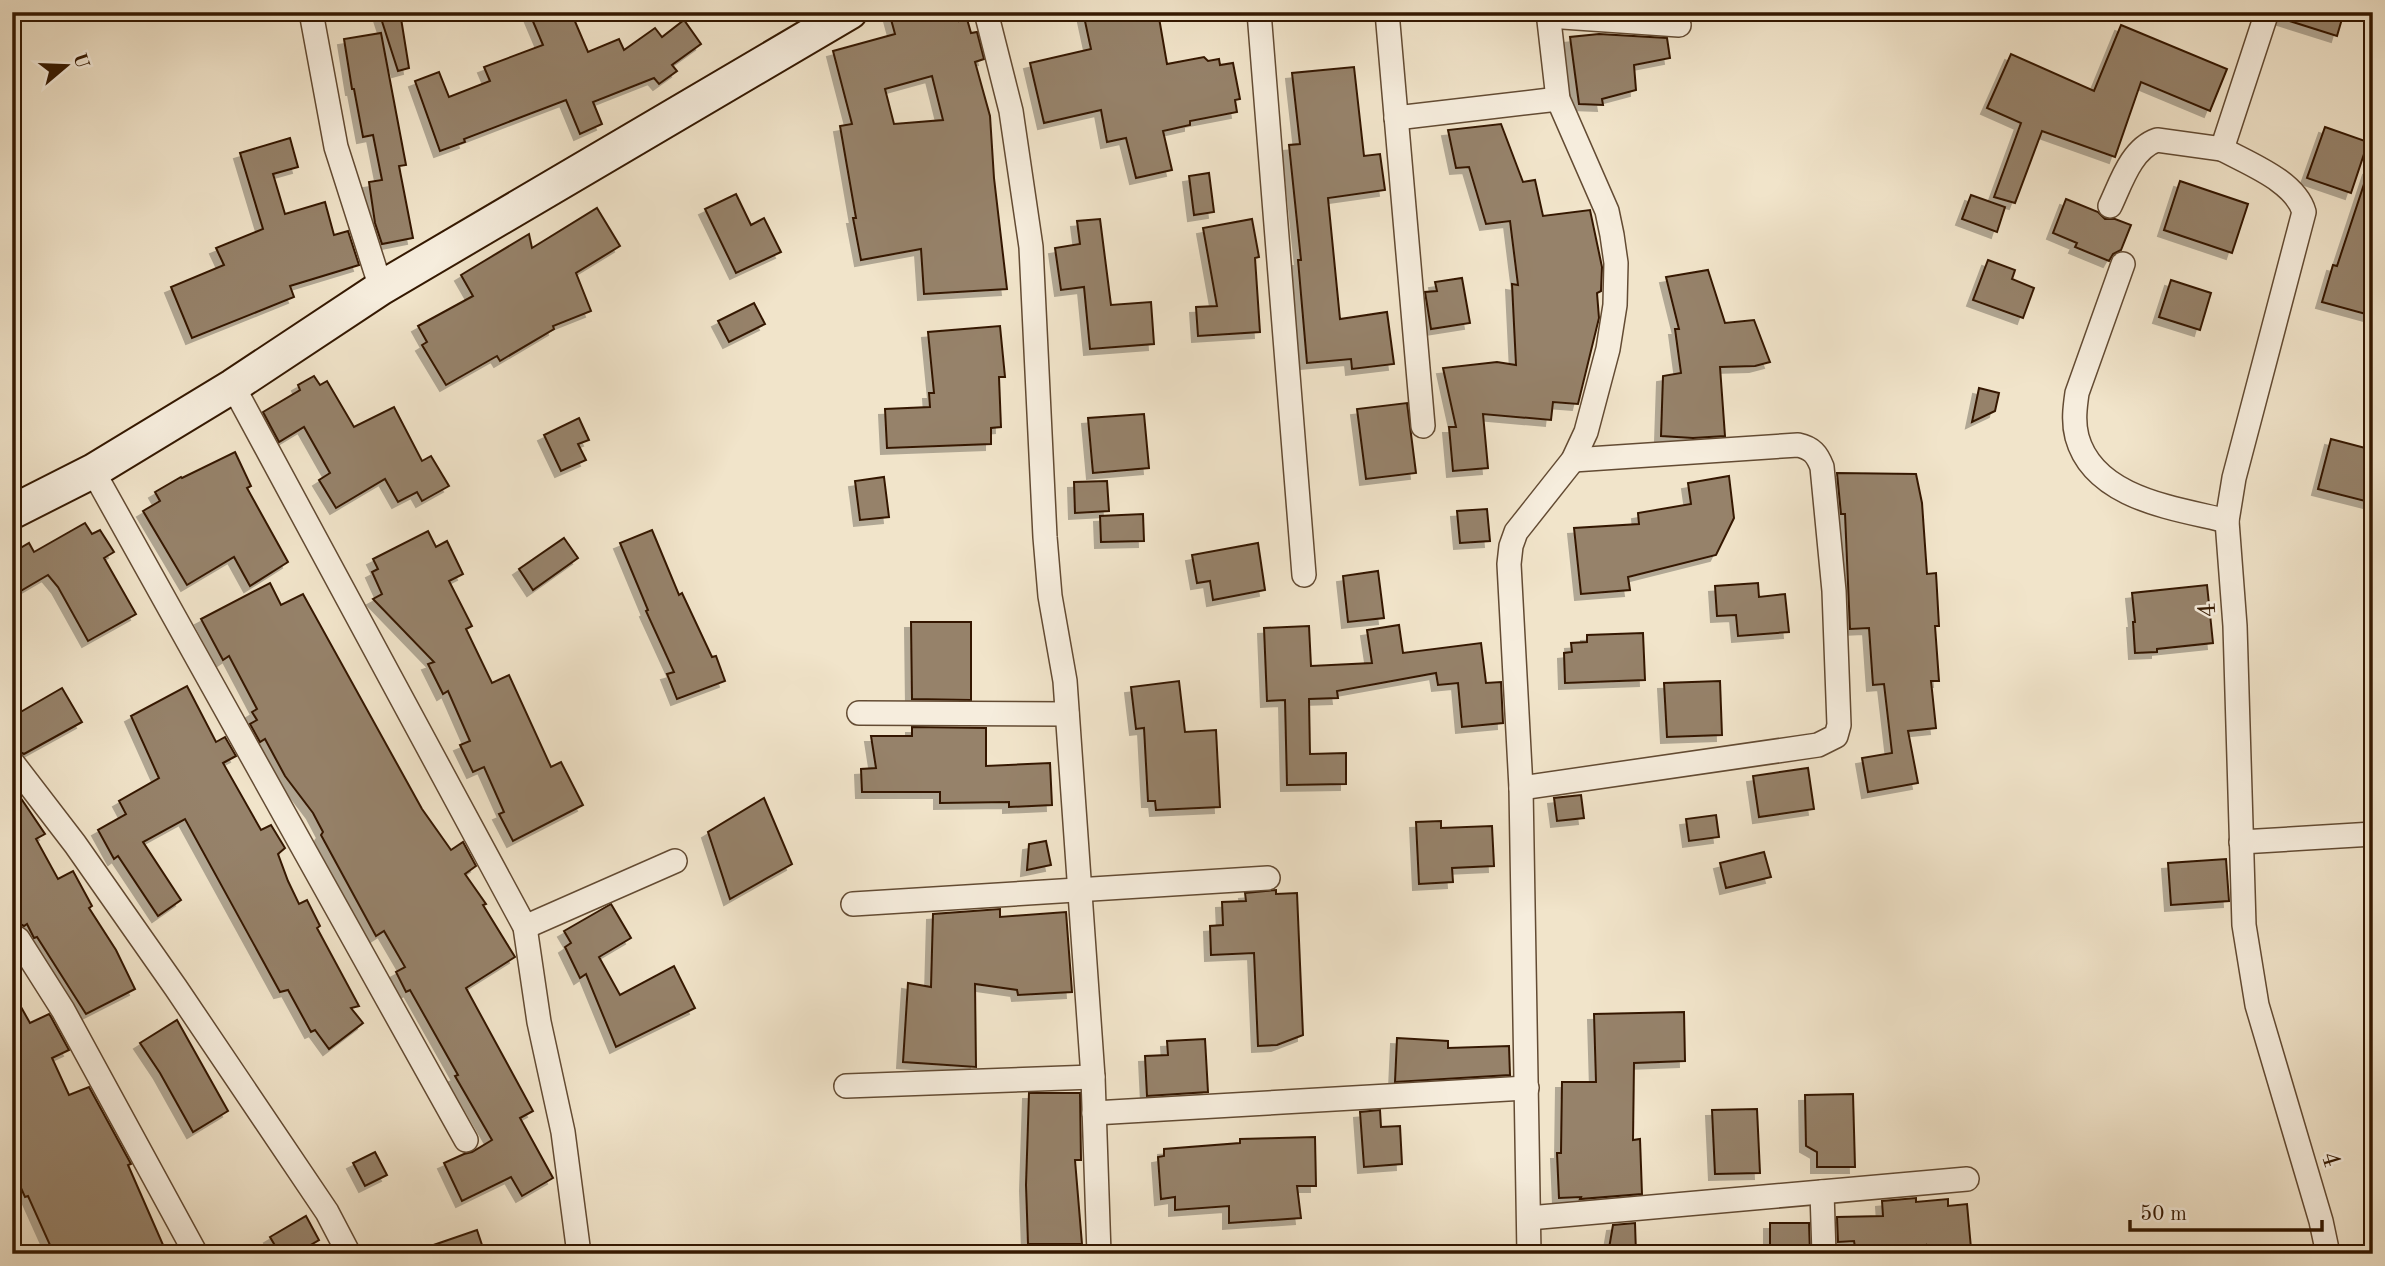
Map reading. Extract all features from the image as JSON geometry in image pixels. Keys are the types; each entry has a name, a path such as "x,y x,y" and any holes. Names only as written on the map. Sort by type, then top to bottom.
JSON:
{"main road":[{"path":"12,512 93,471 233,386 381,288 850,12"}],"street":[{"path":"311,12 336,147 381,288"},
{"path":"986,12 1011,111 1031,247 1045,537 1051,596 1065,681 1093,1077 1099,1254"},
{"path":"1259,12 1304,575"},
{"path":"1387,12 1423,426"},
{"path":"2110,206 2127,169 2149,143 2157,140 2222,149 2267,12"},
{"path":"1529,1254 1521,788 1509,564 1511,545 1516,532 1573,460 1586,432 1608,349 1615,305 1616,263 1606,211 1558,99 1548,14 1679,25"},
{"path":"1396,118 1558,99"},
{"name":"4","path":"2222,149 2289,187 2300,200 2304,212 2234,478 2227,521 2235,626 2244,925 2257,1005 2321,1221 2328,1254"},
{"path":"2123,264 2077,393 2077,435 2084,454 2101,474 2121,489 2144,500 2227,521"},
{"path":"233,386 525,927 539,1022 563,1132 579,1254"},
{"path":"1521,788 1818,745 1836,736 1839,725 1834,590 1822,467 1818,456 1810,448 1798,444 1573,460"},
{"path":"93,471 466,1140"},
{"path":"859,713 1067,714"},
{"path":"12,762 75,844 176,988 327,1213 349,1254"},
{"path":"2241,842 2373,834"},
{"path":"525,927 675,860"},
{"path":"853,904 1268,878"},
{"path":"12,935 18,939 63,1010 196,1254"},
{"path":"846,1086 1093,1077"},
{"path":"1094,1113 1527,1088"},
{"path":"1529,1218 1967,1179"},
{"path":"1822,1192 1824,1254"}],"building":[{"path":"379,12 400,12 409,68 398,71"},
{"path":"529,12 571,12 588,52 619,39 624,50 655,28 662,37 684,20 701,44 672,65 677,71 659,84 654,78 593,102 602,124 580,134 566,100 464,139 465,142 440,151 415,81 439,72 449,97 490,81 484,67 543,45"},
{"path":"889,12 957,12 959,21 967,19 971,33 977,32 984,59 975,62 990,116 1007,289 924,294 921,249 861,260 840,126 852,124 833,51 895,34","holes":["932,76 943,120 894,124 885,89"]},
{"path":"1083,12 1158,12 1167,64 1204,57 1208,61 1219,59 1220,65 1233,63 1240,99 1235,100 1237,112 1190,121 1190,125 1163,131 1172,170 1136,178 1126,138 1107,142 1101,110 1044,123 1030,63 1091,49"},
{"path":"2281,12 2344,12 2337,36 2280,18"},
{"path":"2121,25 2227,69 2210,111 2141,82 2115,157 2042,131 2015,203 1994,197 2021,123 1987,108 2011,54 2094,91"},
{"path":"381,33 406,165 399,166 413,238 382,244 375,223 369,182 382,180 373,135 363,137 344,39"},
{"path":"1599,34 1667,38 1670,58 1634,65 1636,90 1602,99 1603,105 1579,104 1570,37"},
{"path":"1354,67 1364,156 1380,154 1385,190 1328,198 1340,319 1387,312 1394,364 1352,369 1351,359 1307,363 1298,260 1301,260 1289,145 1300,144 1292,73"},
{"path":"1501,124 1523,182 1535,180 1543,216 1590,210 1602,267 1601,291 1597,293 1599,318 1578,404 1553,402 1551,420 1483,414 1488,468 1453,471 1449,427 1456,427 1443,368 1497,362 1516,365 1512,284 1518,285 1510,221 1486,224 1469,167 1456,168 1448,130"},
{"path":"2325,127 2368,142 2351,193 2307,178"},
{"path":"290,138 298,167 273,174 285,214 325,202 334,235 348,231 359,265 290,286 294,297 192,338 171,287 224,265 216,248 263,229 240,153"},
{"path":"2369,169 2373,170 2373,316 2322,302 2333,265 2337,266"},
{"path":"1209,173 1214,212 1194,215 1189,176"},
{"path":"2180,181 2248,204 2232,253 2164,230"},
{"path":"736,194 751,225 764,218 781,252 736,273 705,209"},
{"path":"1971,195 2005,207 1997,232 1962,219"},
{"path":"2066,199 2098,212 2105,219 2115,219 2131,225 2121,250 2113,254 2109,261 2075,247 2077,243 2053,233"},
{"path":"597,208 620,246 576,273 591,311 553,326 554,329 500,361 497,356 446,385 422,345 427,342 418,326 473,296 461,275 529,234 532,248"},
{"path":"1100,219 1111,305 1151,302 1154,344 1090,349 1084,287 1061,290 1055,248 1080,244 1077,221"},
{"path":"1252,219 1259,257 1255,258 1260,332 1198,336 1196,307 1217,306 1203,228"},
{"path":"1988,260 2015,270 2012,279 2034,288 2023,318 1973,300"},
{"path":"1708,270 1725,323 1754,320 1770,362 1755,366 1720,367 1725,436 1661,436 1663,376 1681,373 1675,329 1679,329 1666,277"},
{"path":"1462,278 1470,323 1431,329 1425,292 1437,291 1435,282"},
{"path":"2171,280 2211,293 2200,330 2159,317"},
{"path":"754,303 765,324 729,342 718,321"},
{"path":"1000,326 1005,377 999,377 1001,427 991,428 991,444 887,448 885,409 930,407 929,393 934,393 928,332"},
{"path":"314,376 320,385 327,381 354,427 394,407 422,461 431,456 449,486 422,501 417,492 398,502 385,479 336,508 319,480 330,473 304,427 279,442 263,412 300,390 298,385"},
{"path":"1979,388 1999,393 1995,411 1972,422"},
{"path":"1407,403 1416,473 1366,479 1357,409"},
{"path":"1144,414 1149,468 1093,473 1088,418"},
{"path":"579,418 589,440 578,444 586,460 561,471 544,435"},
{"path":"2331,439 2373,450 2373,503 2318,489"},
{"path":"235,452 251,486 247,488 288,562 250,586 234,557 187,585 143,511 160,501 155,492"},
{"path":"1837,473 1916,474 1922,503 1927,574 1936,573 1939,626 1935,626 1939,681 1931,681 1936,728 1908,731 1918,783 1868,792 1862,758 1892,753 1884,684 1873,685 1869,628 1850,629 1845,514 1841,514"},
{"path":"1729,476 1734,518 1716,555 1628,577 1630,590 1581,594 1574,528 1639,524 1638,513 1691,504 1688,483"},
{"path":"884,477 889,517 860,520 855,481"},
{"path":"1107,481 1109,511 1075,513 1074,482"},
{"path":"1487,509 1490,541 1460,543 1457,511"},
{"path":"1143,514 1144,541 1101,542 1100,516"},
{"path":"85,523 92,534 100,530 114,552 104,558 136,614 88,641 58,587 48,575 12,596 12,553 29,543 34,552"},
{"path":"652,530 679,595 682,593 712,657 716,656 725,681 677,699 667,674 674,672 646,611 648,610 620,543"},
{"path":"428,531 436,547 447,541 463,574 449,581 472,626 466,629 492,683 509,675 551,767 561,762 583,805 513,841 499,814 504,812 484,767 473,772 460,745 470,741 448,691 443,694 428,664 434,662 373,599 382,594 372,572 378,569 373,559"},
{"path":"564,538 578,558 533,590 519,569"},
{"path":"1258,543 1265,590 1213,600 1210,581 1197,583 1192,555"},
{"path":"1378,571 1384,618 1348,622 1343,576"},
{"path":"270,583 281,605 303,594 422,809 451,850 463,842 476,866 465,874 486,904 483,905 515,957 466,988 533,1111 520,1118 553,1178 522,1196 511,1177 462,1201 444,1163 472,1152 492,1140 410,990 406,992 396,972 405,967 384,931 376,936 321,835 323,832 313,813 285,776 265,739 260,742 250,724 257,720 252,712 257,709 229,656 223,660 201,619"},
{"path":"1758,583 1759,597 1785,594 1789,632 1738,636 1736,615 1717,616 1715,586"},
{"path":"2207,585 2213,643 2135,653 2132,593"},
{"path":"911,622 971,622 971,700 912,699"},
{"path":"1399,625 1403,653 1481,643 1486,683 1501,682 1503,723 1462,727 1458,683 1438,685 1436,673 1337,691 1338,698 1309,699 1310,754 1346,753 1346,784 1287,785 1285,700 1267,701 1264,628 1309,626 1311,666 1372,663 1367,630"},
{"path":"1643,633 1645,680 1565,683 1564,653 1572,652 1571,643 1587,642 1587,635"},
{"path":"1179,681 1185,732 1216,730 1220,807 1156,810 1155,801 1148,801 1144,728 1136,729 1131,687"},
{"path":"1720,681 1722,735 1667,737 1664,683"},
{"path":"187,686 216,742 225,737 236,756 223,763 261,830 271,825 285,848 278,854 288,881 299,904 307,900 320,926 317,928 359,1006 351,1008 363,1023 329,1049 315,1030 311,1032 288,990 280,992 185,819 143,842 181,900 158,916 118,856 114,859 98,830 126,814 119,801 159,778 131,716"},
{"path":"62,688 82,722 24,754 12,748 12,717"},
{"path":"912,727 986,728 986,766 1050,763 1052,805 1009,807 1009,802 940,803 940,792 862,792 861,769 876,768 871,736 912,736"},
{"path":"1808,768 1814,809 1759,817 1753,776"},
{"path":"12,785 45,834 36,839 58,879 73,871 92,906 89,908 116,950 135,989 86,1014 37,937 34,938 27,924 24,926 16,922 12,915"},
{"path":"1581,795 1584,818 1557,821 1554,798"},
{"path":"764,798 792,864 730,899 708,832"},
{"path":"1716,815 1719,837 1689,841 1686,819"},
{"path":"1441,821 1441,828 1492,826 1494,866 1452,868 1453,882 1419,884 1416,822"},
{"path":"1046,841 1051,865 1027,870 1029,844"},
{"path":"1764,852 1771,877 1726,888 1720,863"},
{"path":"2226,859 2229,901 2171,905 2168,863"},
{"path":"1276,890 1276,894 1297,893 1303,1035 1277,1045 1258,1046 1254,953 1211,955 1210,926 1223,925 1222,902 1246,901 1245,893"},
{"path":"611,904 631,938 599,957 620,995 674,966 695,1008 616,1047 586,974 580,978 565,947 571,943 564,931"},
{"path":"1000,909 1000,917 1066,912 1072,992 1018,995 1017,990 975,984 976,1067 903,1062 908,983 931,987 933,914"},
{"path":"12,991 30,1023 49,1014 51,1017 69,1050 52,1058 69,1095 89,1087 131,1164 128,1165 167,1254 54,1254 12,1168"},
{"path":"1684,1012 1685,1061 1634,1063 1633,1140 1640,1139 1642,1194 1559,1198 1557,1153 1561,1153 1562,1082 1596,1082 1594,1014"},
{"path":"177,1020 228,1111 193,1132 140,1043"},
{"path":"1397,1038 1448,1041 1448,1048 1509,1046 1510,1075 1395,1082"},
{"path":"1205,1039 1208,1092 1147,1096 1145,1056 1168,1055 1167,1041"},
{"path":"1029,1093 1080,1093 1081,1160 1075,1160 1082,1244 1028,1244 1026,1185"},
{"path":"1853,1094 1855,1167 1817,1167 1817,1152 1806,1146 1805,1095"},
{"path":"1757,1109 1760,1173 1715,1174 1712,1110"},
{"path":"1380,1110 1381,1127 1400,1126 1402,1164 1364,1167 1360,1112"},
{"path":"1315,1137 1316,1186 1297,1186 1301,1218 1229,1223 1229,1206 1175,1210 1175,1197 1161,1199 1158,1157 1164,1156 1164,1149 1240,1143 1240,1139"},
{"path":"375,1152 387,1175 365,1186 353,1163"},
{"path":"1916,1198 1916,1202 1948,1199 1948,1206 1967,1204 1971,1248 1927,1252 1926,1245 1905,1254 1880,1254 1880,1246 1855,1247 1854,1241 1838,1242 1837,1217 1883,1216 1882,1201"},
{"path":"306,1216 319,1240 295,1254 280,1254 270,1237"},
{"path":"1635,1223 1636,1254 1608,1254 1613,1225"},
{"path":"1770,1223 1809,1223 1810,1254 1770,1254"},
{"path":"477,1230 485,1254 420,1254 419,1250"}]}
